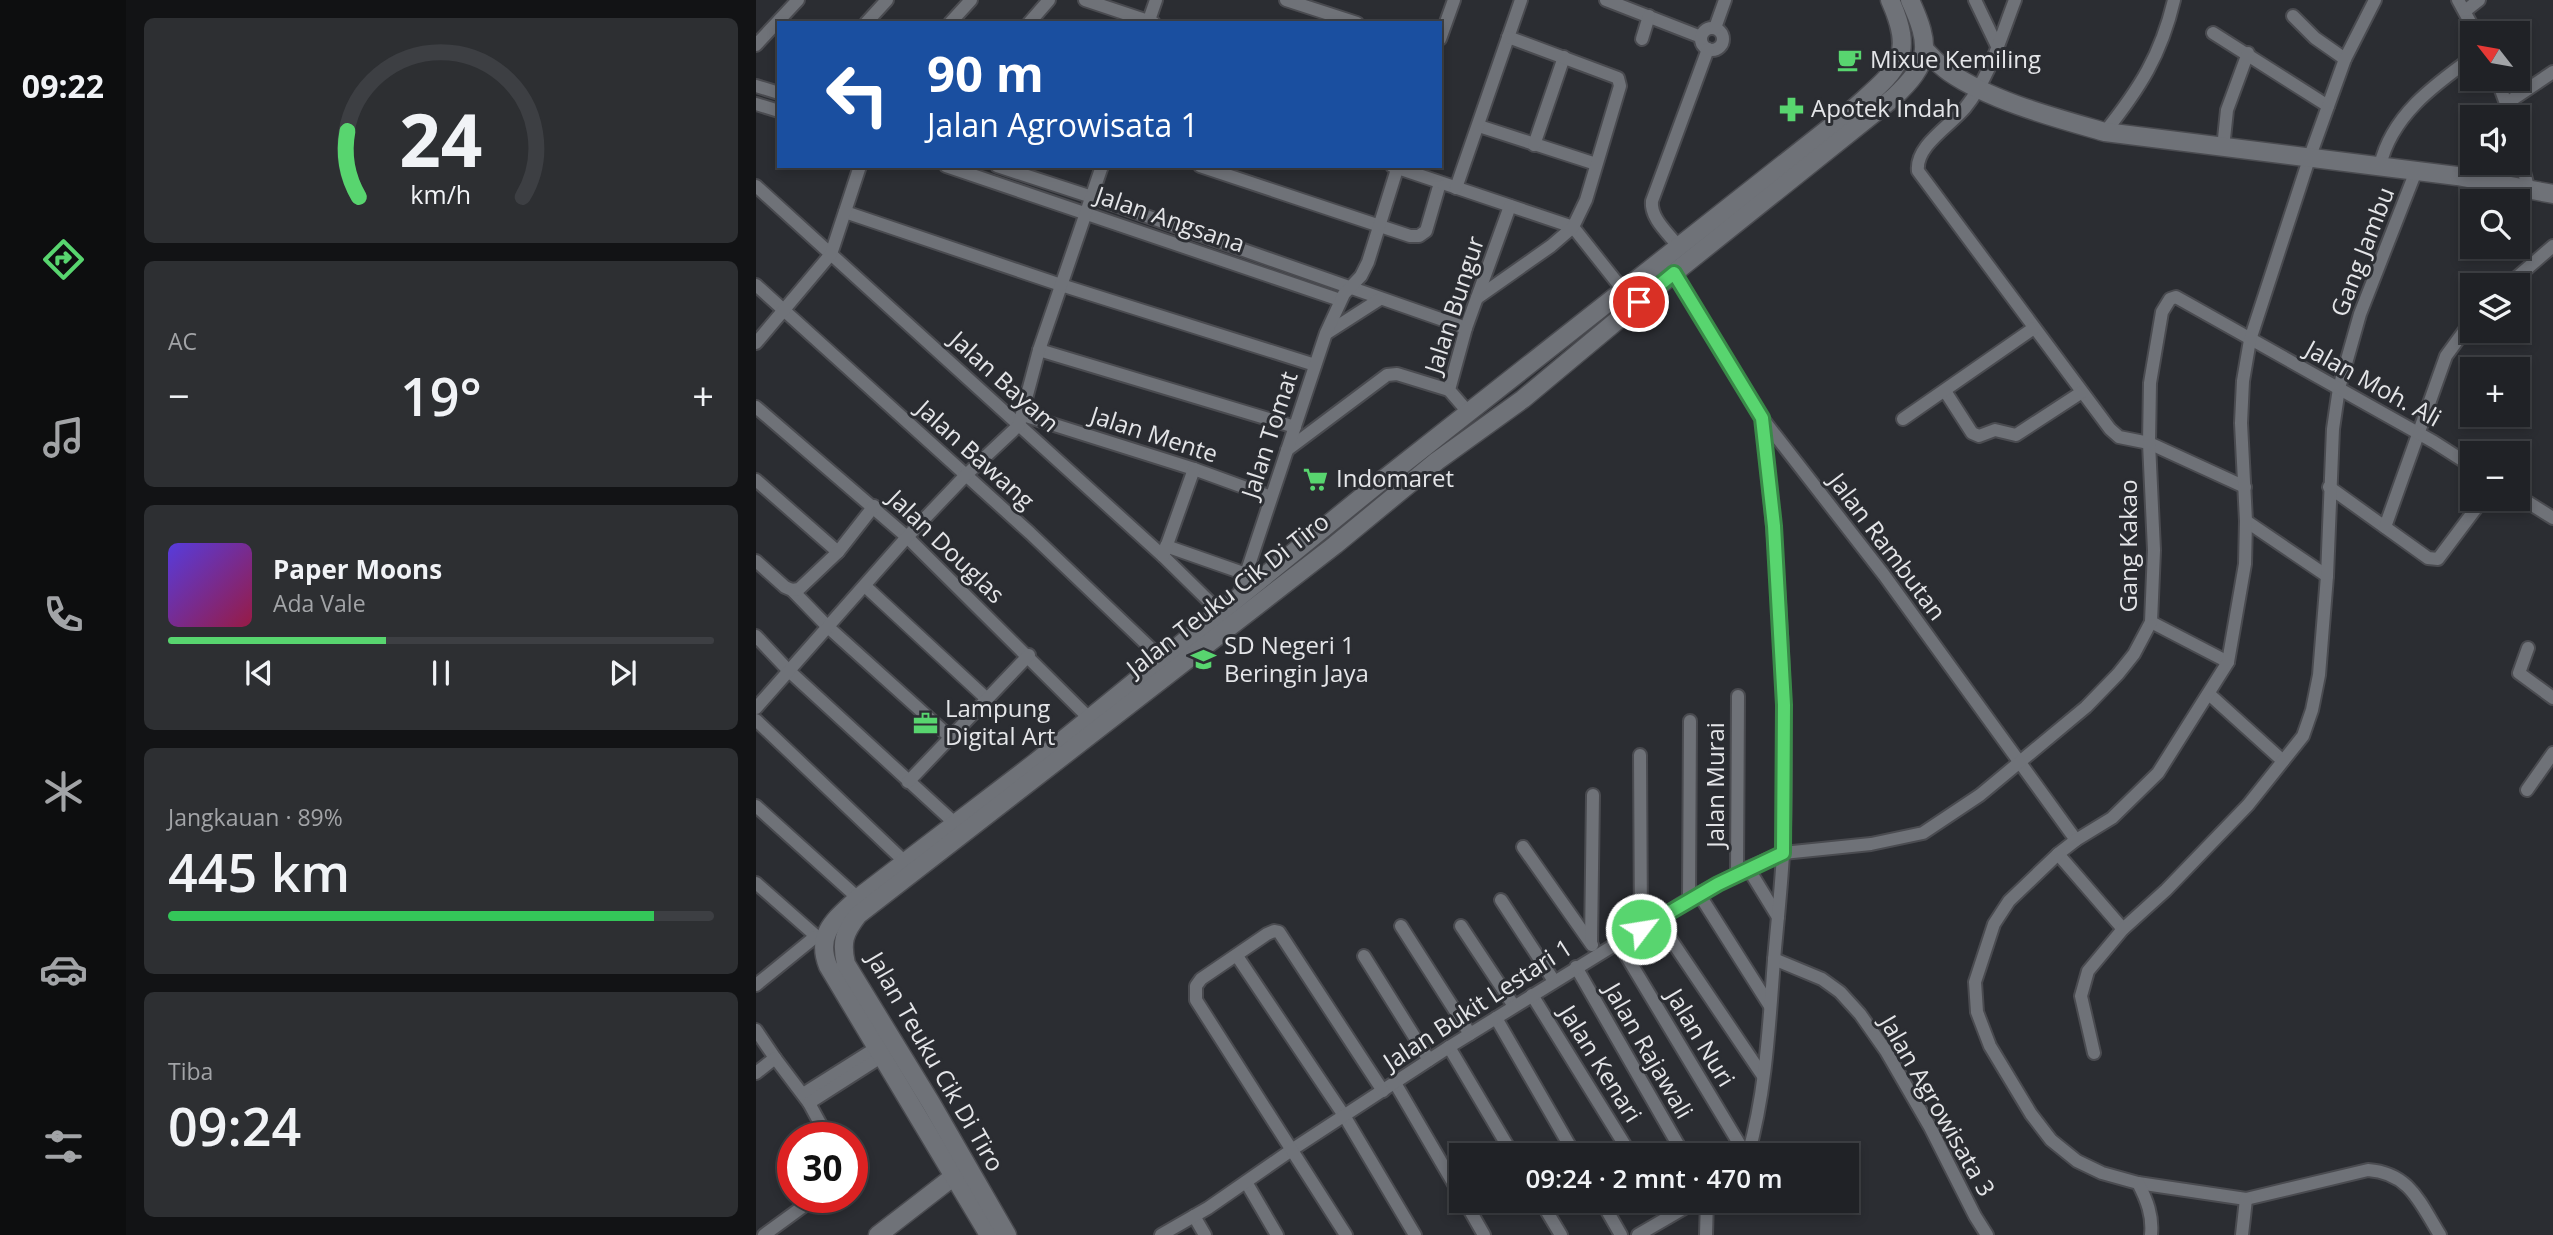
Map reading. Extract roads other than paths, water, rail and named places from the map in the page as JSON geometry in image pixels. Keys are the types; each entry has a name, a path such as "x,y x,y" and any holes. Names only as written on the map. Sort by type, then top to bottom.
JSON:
{"street":[{"path":"779,21 798,0"},
{"path":"868,21 887,0"},
{"path":"952,21 971,0"},
{"path":"1031,21 1049,0"},
{"path":"1086,0 1147,21"},
{"path":"1150,21 1156,0"},
{"path":"1286,0 1351,21"},
{"path":"1442,33 1454,0"},
{"path":"1456,188 1521,0"},
{"path":"1606,0 1700,37 1704,47 1708,49 1718,48 1723,39 1715,28 1706,29 1700,37"},
{"path":"1715,28 1725,0"},
{"name":"Jalan Teuku Cik Di Tiro","path":"1094,723 1162,659 1238,598 1437,461 1569,362 1674,273 1734,214 1764,178 1852,110 1887,78 1900,58 1904,38 1890,0"},
{"path":"1910,0 1920,23 1925,50 1948,71 1979,88 2049,116 2105,132 2457,176 2519,189"},
{"path":"1975,0 1997,46"},
{"path":"2015,0 1979,88 1963,110 1925,148 1917,164 1917,171 2110,429 2119,437 2149,443 2245,487"},
{"path":"2105,132 2143,81 2156,57 2174,0"},
{"path":"2375,0 2345,60 2328,106 2250,340 2243,381 2241,423 2246,521 2245,564 2228,662 2158,773 2112,818 2058,853 2009,901 1994,924 1975,982 1977,1012 1996,1056 2031,1114 2051,1140 2077,1161 2102,1173 2138,1183 2246,1199 2368,1170 2380,1171 2398,1176 2410,1188 2440,1235"},
{"path":"2462,6 2479,0"},
{"path":"1642,39 1649,16"},
{"path":"2293,16 2315,38 2345,60"},
{"path":"756,46 777,23"},
{"path":"2213,33 2328,106"},
{"path":"1476,298 1551,246 1573,227 1586,200 1620,82 1619,78 1508,37"},
{"path":"1678,246 1654,216 1651,201 1708,49"},
{"name":"Jalan Teuku Cik Di Tiro","path":"989,1235 961,1171 846,964 842,948 847,929 858,915 960,828 1094,723 1467,410 1678,246 1776,192 1893,98 1912,80 1925,50"},
{"path":"2223,148 2227,110 2248,54"},
{"path":"1534,145 1563,57"},
{"path":"2380,166 2384,148 2411,108 2423,94 2460,67"},
{"path":"1917,72 1948,71"},
{"path":"2502,91 2507,103 2553,72"},
{"path":"756,86 777,92"},
{"path":"756,104 777,110"},
{"path":"1479,127 1596,164"},
{"path":"756,343 831,254 859,168"},
{"name":"Jalan Angsana","path":"952,168 1340,300"},
{"path":"1003,168 1466,328"},
{"name":"Jalan Angsana","path":"1021,420 1040,350 1101,168"},
{"path":"1206,168 1410,236 1419,236 1426,231 1440,183"},
{"name":"Jalan Tomat","path":"1261,581 1271,497 1326,333 1340,300 1365,269 1396,168"},
{"path":"1399,168 1573,227 1622,288"},
{"name":"Gang Jambu","path":"2094,1053 2081,996 2088,971 2123,929 2166,890 2248,805 2303,736 2312,710 2319,675 2327,576 2329,487 2339,388 2360,314 2416,171"},
{"path":"1764,178 1761,183 1763,192 1771,195 1776,192"},
{"name":"Jalan Bayam","path":"756,186 1165,551 1220,612"},
{"path":"2530,191 2553,194"},
{"name":"Jalan Bungur","path":"1467,410 1449,390 1466,328 1510,206"},
{"path":"845,212 1061,285 1315,365"},
{"path":"2522,273 2553,246"},
{"name":"Jalan Rambutan","path":"1674,273 1762,418 1884,575 2076,840"},
{"name":"Jalan Bawang","path":"756,285 966,475 1162,659"},
{"name":"Jalan Moh. Ali","path":"2149,443 2150,383 2162,312 2170,299 2176,298 2460,459"},
{"path":"1326,333 1380,299"},
{"path":"1903,419 2034,328"},
{"path":"2385,527 2446,356 2460,337"},
{"path":"1040,350 1295,427"},
{"path":"1287,451 1387,375 1397,374 1449,390"},
{"path":"1945,391 1972,433 1979,436 1995,430 2016,435 2082,392"},
{"name":"Jalan Douglas","path":"756,407 874,506 1029,655 1094,723"},
{"path":"1751,1143 1756,1126 1763,1076 1783,853 1784,705 1774,526 1762,418"},
{"path":"756,708 907,537 1021,420"},
{"name":"Jalan Mente","path":"1021,420 1194,469 1271,497"},
{"name":"Gang Kakao","path":"2020,763 2086,707 2118,674 2134,654 2151,622 2154,550 2149,443"},
{"path":"1421,450 1437,461"},
{"path":"1194,469 1165,551 1261,581"},
{"path":"756,480 838,552"},
{"path":"2329,487 2428,558 2438,559 2474,511"},
{"path":"2530,504 2553,518"},
{"path":"792,590 800,590 838,552 874,506"},
{"path":"2246,521 2327,576"},
{"path":"756,561 792,590 828,627 950,737"},
{"path":"865,586 987,699"},
{"path":"2151,622 2228,662"},
{"path":"756,637 788,670 960,828"},
{"path":"2528,648 2519,673 2553,698"},
{"path":"908,782 1029,655"},
{"path":"2209,694 2283,761"},
{"name":"Jalan Murai","path":"1738,696 1742,871"},
{"path":"756,720 905,862"},
{"path":"1690,721 1694,897 1770,1007"},
{"path":"2527,790 2553,754"},
{"path":"1640,755 1641,929"},
{"name":"Jalan Bukit Lestari 1","path":"1161,1235 1576,967 1593,949 1618,942 1742,871 1783,853 1871,844 1923,833 1958,811 2020,763"},
{"path":"1593,795 1593,949"},
{"path":"756,806 858,898"},
{"name":"Jalan Teuku Cik Di Tiro","path":"960,828 905,862 858,898 833,922 820,940 828,966 878,1052 1007,1235"},
{"path":"1523,847 1593,949"},
{"path":"2058,853 2123,929"},
{"path":"1742,871 1778,917"},
{"path":"756,883 820,940 759,977"},
{"path":"1501,900 1554,981"},
{"path":"1657,919 1763,1076"},
{"path":"1401,926 1470,1034"},
{"path":"1461,926 1514,1006"},
{"path":"1346,1235 1196,1000 1196,986 1201,979 1274,931 1283,934 1383,1091"},
{"name":"Jalan Nuri","path":"1618,942 1740,1143"},
{"path":"1237,956 1345,1116 1415,1235"},
{"path":"1364,956 1429,1060"},
{"name":"Jalan Agrowisata 3","path":"1774,959 1822,979 1840,992 1860,1014 1930,1127 1987,1235"},
{"name":"Jalan Rajawali","path":"1576,967 1677,1143"},
{"name":"Jalan Kenari","path":"1532,995 1624,1143"},
{"path":"1496,1017 1568,1143"},
{"path":"756,1030 806,1098 819,1122"},
{"path":"1449,1047 1506,1143"},
{"path":"806,1098 878,1052"},
{"path":"756,1073 775,1058"},
{"path":"1395,1083 1449,1175"},
{"path":"878,1235 961,1171"},
{"path":"1246,1182 1277,1235"},
{"path":"2138,1183 2147,1201 2152,1223 2151,1235"},
{"path":"2242,1235 2246,1199"},
{"path":"764,1235 794,1213"},
{"path":"1471,1213 1484,1235"},
{"path":"1548,1213 1561,1235"},
{"path":"1608,1213 1621,1235"},
{"path":"1638,1235 1661,1225 1679,1213"},
{"path":"1706,1235 1707,1213"},
{"path":"1194,1216 1205,1235"}],"place":[{"name":"Mixue Kemiling","path":"1850,60"},
{"name":"Apotek Indah","path":"1791,109"},
{"name":"Indomaret","path":"1316,479"},
{"name":"SD Negeri 1 Beringin Jaya","path":"1204,660"},
{"name":"Lampung Digital Art","path":"925,723"}]}
